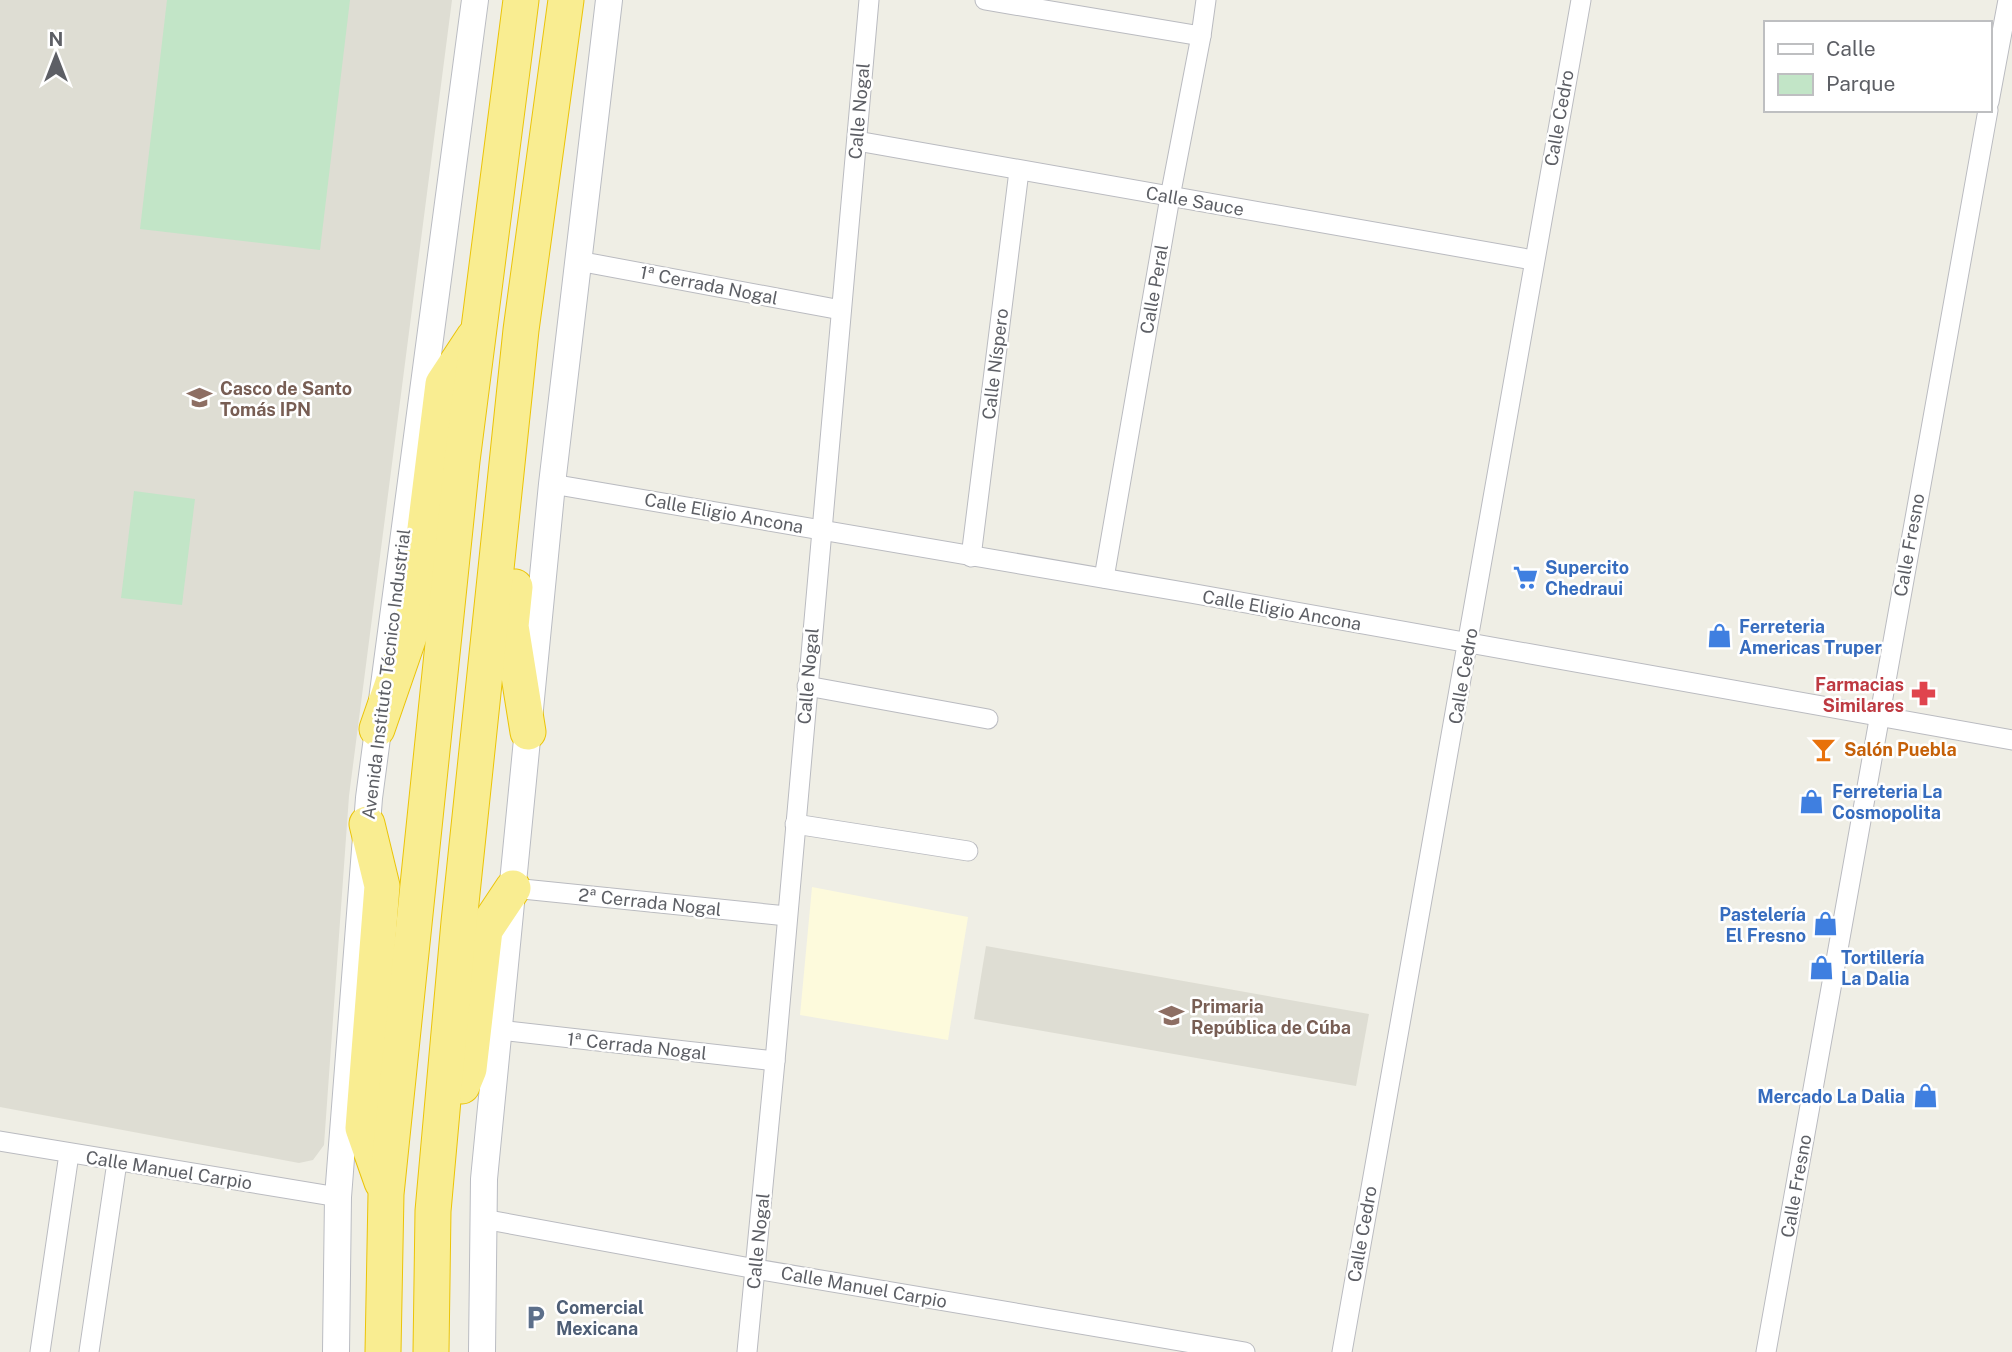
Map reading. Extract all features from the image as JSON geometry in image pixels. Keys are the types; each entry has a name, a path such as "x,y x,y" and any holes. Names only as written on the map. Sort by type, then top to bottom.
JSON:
{"highway":[{"path":"383,1352 386,1194 450,575 478,331 522,0"},
{"path":"431,1352 433,1211 438,1144 500,522 521,330 566,0"},
{"path":"521,330 535,393 511,626 528,732"},
{"path":"377,729 413,625 443,384 478,331"},
{"path":"367,824 382,886 363,1128 386,1194"},
{"path":"438,1144 469,1069 485,930 513,888"}],"main road":[{"name":"Avenida Instituto Técnico Industrial","path":"336,1352 338,1197 367,824 377,729 475,0"},
{"path":"482,1352 484,1179 552,484 609,0"}],"street":[{"name":"Calle Nogal","path":"747,1352 869,0"},
{"path":"985,0 1201,36"},
{"name":"Calle Peral","path":"1104,579 1206,0"},
{"name":"Calle Cedro","path":"1342,1352 1581,0"},
{"path":"1991,91 2008,0"},
{"name":"Calle Fresno","path":"1766,1352 1988,112"},
{"name":"Calle Sauce","path":"856,141 1533,260"},
{"name":"Calle Níspero","path":"971,557 1019,171"},
{"name":"1ª Cerrada Nogal","path":"578,261 841,310"},
{"name":"Calle Eligio Ancona","path":"552,484 2012,740"},
{"path":"807,687 988,719"},
{"path":"795,824 968,851"},
{"name":"2ª Cerrada Nogal","path":"513,888 787,916"},
{"name":"1ª Cerrada Nogal","path":"499,1030 775,1061"},
{"name":"Calle Manuel Carpio","path":"0,1141 338,1197"},
{"path":"40,1352 69,1154"},
{"path":"89,1352 117,1161"},
{"name":"Calle Manuel Carpio","path":"483,1219 756,1269 1245,1352"}],"shaded area":[{"name":"Casco de Santo Tomás IPN","path":"0,0 452,0 349,796 324,1145 313,1160 299,1163 0,1107"},
{"path":"812,887 968,917 948,1040 800,1015"},
{"name":"Primaria República de Cúba","path":"986,946 1369,1014 1356,1086 974,1019"}],"green space":[{"path":"167,0 350,0 320,250 140,229"},
{"path":"134,491 195,499 182,605 121,598"}],"place":[{"name":"Casco de Santo Tomás IPN","path":"200,398"},
{"name":"Supercito Chedraui","path":"1525,577"},
{"name":"Ferreteria Americas Truper","path":"1719,636"},
{"name":"Farmacias Similares","path":"1924,694"},
{"name":"Salón Puebla","path":"1824,749"},
{"name":"Ferreteria La Cosmopolita","path":"1812,801"},
{"name":"Pastelería El Fresno","path":"1826,924"},
{"name":"Tortillería La Dalia","path":"1821,967"},
{"name":"Primaria República de Cúba","path":"1171,1016"},
{"name":"Mercado La Dalia","path":"1925,1096"},
{"name":"Comercial Mexicana","path":"536,1317"}]}
